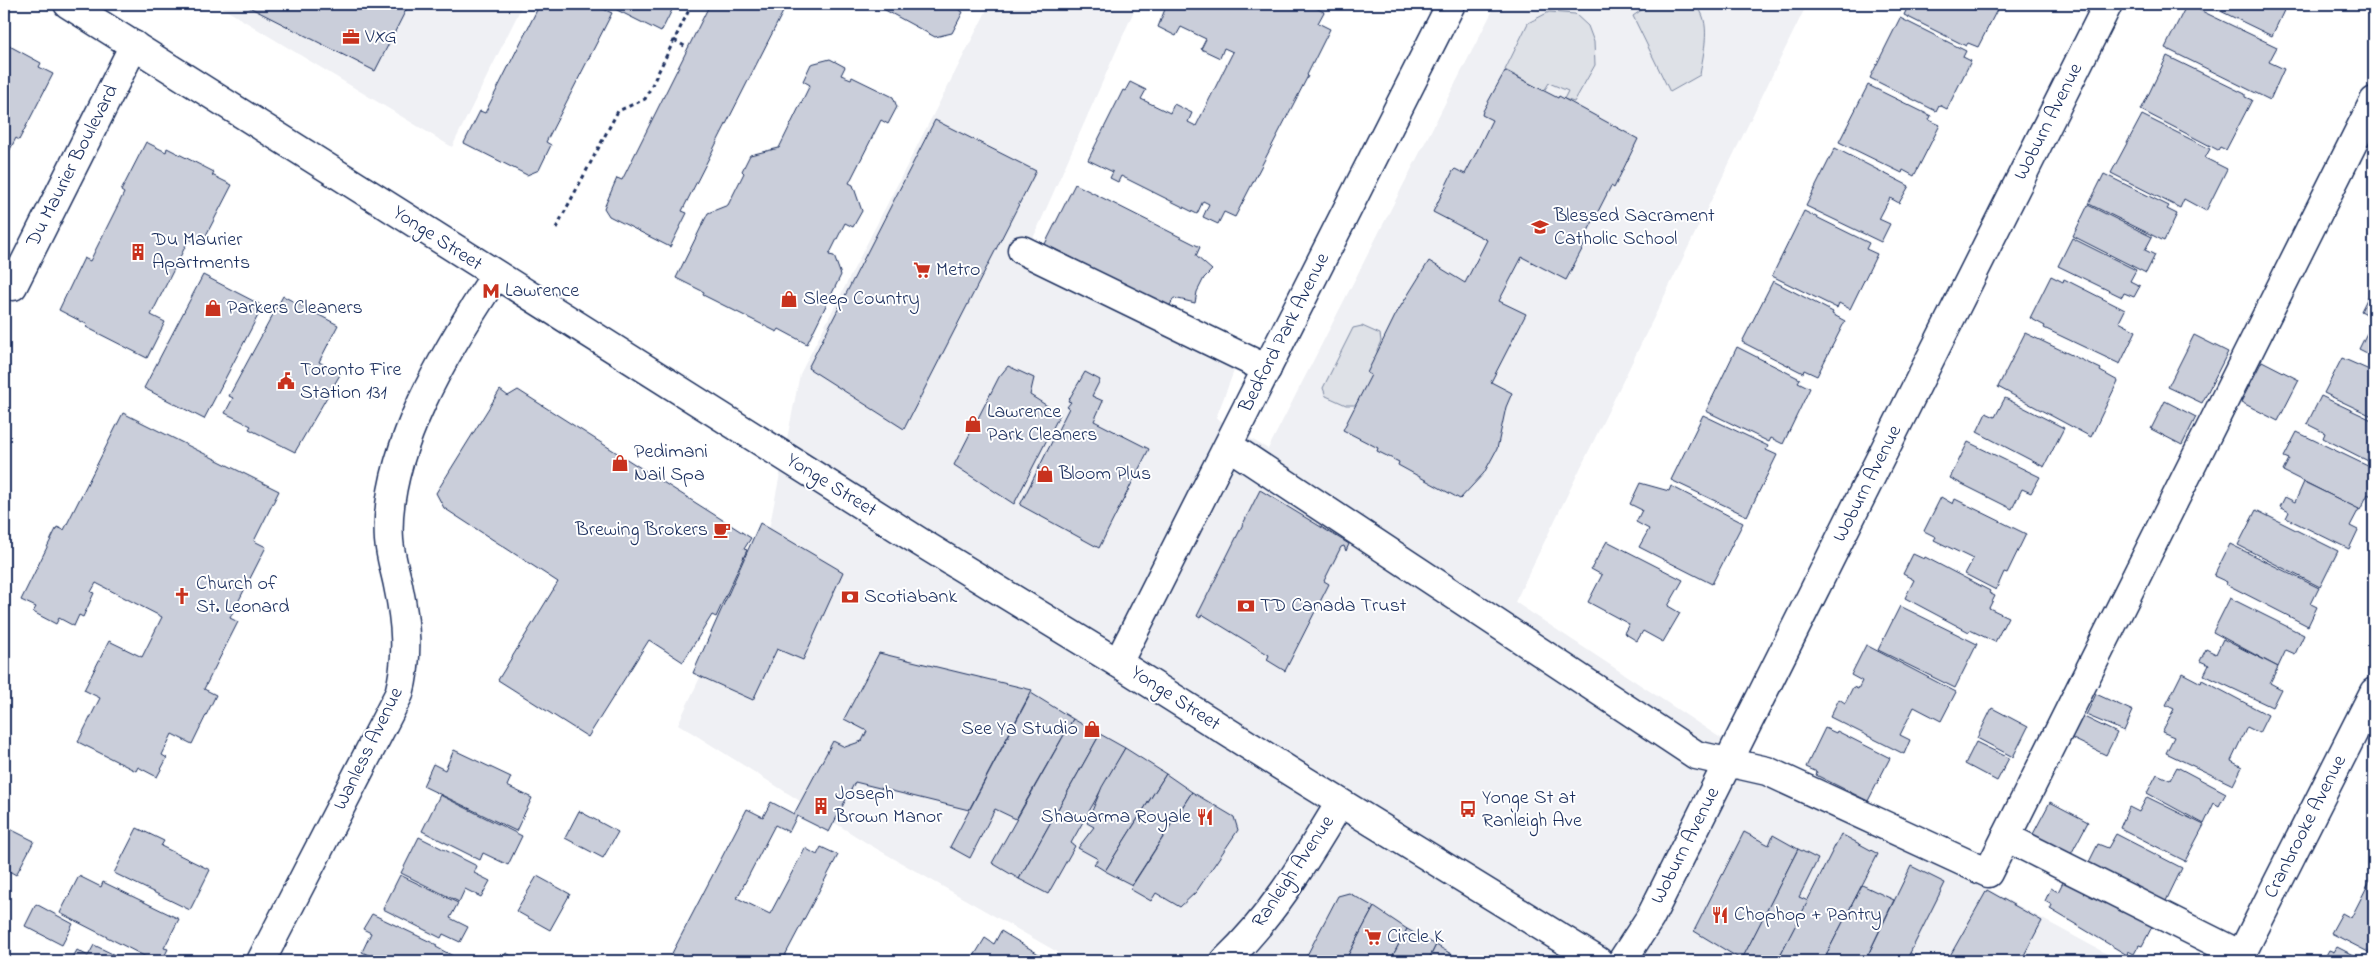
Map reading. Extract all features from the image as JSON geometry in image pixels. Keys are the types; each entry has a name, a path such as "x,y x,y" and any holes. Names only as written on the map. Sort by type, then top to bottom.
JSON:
{"street":[{"name":"Yonge Street","path":"68,4 495,276 920,542 1598,961"},
{"name":"Bedford Park Avenue","path":"1118,663 1451,4"},
{"name":"Woburn Avenue","path":"1622,961 1650,918 2108,4"},
{"name":"Du Maurier Boulevard","path":"13,286 134,45"},
{"path":"1229,446 1696,755 1767,771 1988,872 2374,101"},
{"path":"1022,250 1267,368"},
{"name":"Wanless Avenue","path":"262,961 399,694 406,670 407,642 388,521 394,479 408,436 435,376 465,321 495,276"},
{"name":"Cranbrooke Avenue","path":"2239,958 2374,692"},
{"name":"Ranleigh Avenue","path":"1225,961 1251,935 1285,892 1340,803"},
{"path":"2006,837 2239,958"}],"path":[{"path":"556,228 618,111 645,99 692,4"},
{"path":"674,40 688,48"}],"shaded area":[{"path":"216,4 523,4 452,147"},
{"path":"990,4 1137,4 1031,243 1245,342 1216,418 1268,449 1496,4 1807,4 1515,602 1772,772 2120,961 1073,961 870,845 678,724 768,534 800,374"},
{"path":"1650,4 1695,4 1701,11 1704,19 1705,38 1700,75 1670,92 1633,16"},
{"path":"1549,12 1575,14 1588,26 1594,42 1595,65 1574,102 1564,99 1568,91 1549,83 1544,91 1505,70 1528,23"},
{"path":"1362,326 1380,334 1381,341 1377,350 1379,362 1357,405 1346,405 1326,396 1323,388 1353,328"}],"building":[{"name":"VXG","path":"243,4 409,4 375,71"},
{"path":"540,4 601,4 599,7 612,13 546,142 551,145 539,170 527,175 464,143 480,111 485,113"},
{"path":"605,4 675,4 661,32"},
{"path":"710,4 787,4 682,211 687,213 670,247 609,216 604,208 617,178 622,180"},
{"path":"874,4 958,4 956,8 963,12 952,33 935,37"},
{"path":"1167,4 1308,4 1324,12 1318,23 1330,29 1308,76 1235,217 1224,212 1218,224 1203,217 1209,204 1203,201 1197,214 1121,176 1118,182 1110,178 1113,172 1088,160 1123,90 1125,91 1130,82 1146,90 1141,99 1170,113 1174,104 1192,113 1188,122 1196,126 1233,52 1224,48 1220,58 1201,49 1206,39 1181,27 1176,36 1158,27"},
{"path":"1909,4 2000,4 1978,47 1968,43 1966,46 1904,15"},
{"path":"2187,4 2277,47 2269,62 2284,69 2270,100 2165,48"},
{"path":"2206,4 2287,4 2272,36"},
{"path":"1900,18 1966,51 1963,57 1971,61 1947,109 1939,105 1936,111 1870,78"},
{"path":"4,43 41,63 39,67 53,74 19,140 16,138 4,161"},
{"path":"2167,56 2245,94 2245,97 2252,100 2226,150 2220,147 2218,150 2141,110"},
{"path":"830,59 845,67 841,75 851,79 852,77 893,97 897,107 888,124 881,120 849,183 853,185 862,211 853,227 845,223 829,255 834,256 841,275 807,344 779,329 777,332 703,295 704,292 676,278 708,213 728,205 744,173 742,171 750,155 779,148 810,85 803,81 811,64"},
{"path":"1505,71 1558,98 1559,96 1638,139 1614,188 1611,186 1586,235 1589,236 1566,280 1522,257 1499,301 1526,314 1491,382 1512,393 1506,407 1497,449 1484,473 1460,499 1398,465 1399,462 1377,451 1378,448 1343,430 1371,375 1367,373 1396,314 1429,261 1465,283 1487,240 1433,212 1453,171 1455,169 1465,174 1474,157 1492,120 1482,115 1483,111"},
{"path":"1868,85 1931,116 1929,120 1940,125 1914,176 1903,170 1902,173 1839,142"},
{"path":"2142,115 2210,149 2205,158 2227,169 2206,211 2184,199 2180,208 2111,173"},
{"name":"Metro","path":"935,120 1036,171 904,429 808,368"},
{"name":"Du Maurier Apartments","path":"146,142 166,152 167,148 214,172 212,175 232,185 201,245 189,239 151,315 165,322 147,358 86,327 88,325 59,310 84,258 90,261 124,193 121,191"},
{"path":"1835,148 1909,186 1899,203 1890,198 1879,219 1890,224 1881,242 1806,206"},
{"path":"2104,174 2169,206 2167,209 2177,214 2164,241 2089,204"},
{"path":"1075,184 1200,247 1196,256 1212,270 1204,278 1197,292 1195,303 1174,298 1169,307 1045,244"},
{"path":"2088,205 2152,237 2145,250 2155,255 2146,273 2073,236"},
{"path":"1804,211 1869,243 1866,249 1877,254 1850,309 1839,303 1837,308 1772,276"},
{"path":"2072,238 2136,270 2130,281 2140,286 2134,297 2124,293 2122,297 2058,266"},
{"path":"203,275 263,306 204,419 144,388"},
{"path":"2051,276 2063,282 2064,279 2125,310 2119,322 2136,331 2120,364 2044,328 2045,326 2030,318"},
{"path":"1773,281 1833,312 1832,314 1845,321 1817,376 1804,370 1803,373 1742,342"},
{"path":"2374,285 2374,318 2361,311"},
{"name":"Toronto Fire Station 131","path":"283,296 338,325 319,362 341,373 295,452 249,429 251,426 225,413 233,398 229,396"},
{"path":"2025,333 2101,369 2100,371 2118,381 2091,437 1998,387"},
{"path":"2367,333 2374,336 2374,363 2371,361 2373,356 2359,349"},
{"path":"2194,335 2228,352 2202,403 2168,387"},
{"path":"1737,347 1800,379 1798,382 1810,388 1783,444 1771,438 1769,442 1706,411"},
{"path":"2342,358 2374,372 2374,417 2324,393"},
{"path":"2262,361 2299,380 2278,421 2241,402"},
{"path":"1008,366 1034,378 1030,395 1060,414 1014,504 954,465 999,377"},
{"path":"1085,372 1100,380 1092,396 1103,401 1094,421 1149,449 1099,548 1020,505 1069,408 1067,407 1071,402 1068,401"},
{"path":"500,390 508,396 518,390 751,538 744,549 747,550 716,617 712,615 683,662 649,640 588,737 498,680 558,582 444,508 436,493"},
{"path":"2321,396 2374,421 2374,464 2323,438 2325,433 2307,424"},
{"path":"2005,398 2064,428 2044,467 1977,432 1986,413 1995,417"},
{"path":"2165,401 2196,417 2182,445 2151,429"},
{"name":"Church of St. Leonard","path":"123,413 279,491 254,541 266,547 230,618 238,622 204,689 216,695 192,744 172,734 162,755 167,758 157,777 138,767 136,771 78,742 100,698 84,690 109,641 142,657 162,617 96,583 91,592 94,593 83,617 79,615 74,626 59,618 56,624 33,612 36,607 21,600 57,527 64,530"},
{"path":"1703,415 1768,446 1766,450 1777,455 1747,516 1671,480"},
{"path":"2297,432 2374,469 2374,498 2368,494 2360,510 2283,471 2289,459 2284,457"},
{"path":"1968,442 2040,477 2031,493 2022,489 2012,509 1950,478"},
{"path":"2304,482 2359,509 2350,526 2358,530 2349,549 2286,518 2289,512 2280,507 2285,497 2295,502"},
{"path":"1640,483 1669,491 1671,486 1743,523 1712,584 1639,547 1649,529 1636,522 1642,510 1630,504"},
{"path":"1260,490 1349,544 1346,551 1344,546 1341,547 1324,581 1329,584 1285,671 1267,660 1269,655 1202,614 1200,618 1197,616"},
{"path":"1941,497 1953,504 1955,499 2026,534 2007,573 2004,572 1996,590 1965,574 1973,559 1934,540 1936,537 1924,531"},
{"path":"2256,510 2338,551 2320,587 2238,545"},
{"path":"760,523 843,572 803,660 777,649 753,700 693,673"},
{"path":"1607,541 1683,580 1668,606 1680,613 1663,642 1643,631 1637,641 1624,633 1629,624 1588,602 1602,575 1591,569"},
{"path":"2230,544 2319,588 2311,604 2317,607 2308,626 2214,576"},
{"path":"1913,554 1924,559 1925,557 1990,591 1989,593 1995,596 1989,608 2008,617 1995,642 1970,630 1969,632 1905,598 1914,580 1903,574"},
{"path":"2230,598 2304,635 2295,654 2286,650 2278,667 2213,632"},
{"path":"1900,606 1977,644 1955,688 1878,650"},
{"path":"2223,639 2278,667 2270,683 2281,689 2272,707 2204,675 2209,665 2200,661 2206,649 2216,654"},
{"path":"1866,645 1956,692 1941,721 1914,707 1900,735 1910,740 1904,754 1830,717 1839,699 1845,703 1853,687 1858,689 1862,681 1851,675"},
{"name":"Joseph Brown Manor","path":"879,653 1032,690 969,810 855,782 829,832 797,816 789,832 775,825 737,898 770,914 805,848 817,855 821,847 838,855 782,961 668,961 747,809 763,817 771,802 794,814 833,741 845,747 862,741 867,731 844,719"},
{"path":"2182,673 2201,683 2202,680 2268,715 2259,733 2247,727 2231,761 2242,767 2233,785 2166,753 2174,737 2162,732 2174,709 2166,705"},
{"path":"1031,693 1073,719 1016,819 995,809 970,858 950,847"},
{"path":"2096,694 2133,711 2124,731 2086,715"},
{"path":"1992,708 2028,727 2013,757 1977,738"},
{"path":"2082,716 2117,733 2106,755 2071,738"},
{"path":"1073,719 1100,734 1019,879 992,863"},
{"path":"1825,728 1836,733 1837,731 1890,758 1868,801 1816,775 1817,772 1806,767"},
{"path":"1100,734 1125,748 1071,843 1075,846 1048,894 1019,879"},
{"path":"1976,742 2009,758 1997,781 1965,764"},
{"path":"1125,748 1166,774 1105,871 1094,864 1098,859 1078,848 1094,827 1087,823 1102,787"},
{"path":"454,750 511,777 507,786 532,798 516,831 423,786 433,764 445,770"},
{"path":"2177,767 2226,793 2219,806 2214,803 2204,824 2147,793 2157,774 2170,780"},
{"path":"1166,774 1192,792 1132,885 1105,871"},
{"path":"1192,792 1234,817 1238,830 1196,892 1180,907 1156,893 1151,901 1130,889"},
{"path":"440,795 522,836 508,865 483,853 480,860 422,831"},
{"path":"2147,797 2204,825 2185,861 2120,828 2129,807 2139,812"},
{"path":"2050,802 2088,822 2070,856 2032,836"},
{"path":"579,811 618,832 603,858 565,838"},
{"path":"4,826 34,841 16,875 4,868"},
{"path":"137,828 164,841 161,846 210,870 190,910 114,873"},
{"path":"1744,832 1769,845 1773,835 1798,849 1742,960 1694,931"},
{"path":"1841,834 1878,854 1823,961 1777,961"},
{"path":"2116,834 2182,868 2165,903 2088,864 2098,844 2108,848"},
{"path":"419,837 477,866 474,873 490,881 481,897 465,889 459,902 401,873"},
{"path":"1798,849 1818,859 1799,897 1808,901 1777,961 1741,961"},
{"path":"1911,866 1945,883 1906,961 1865,961"},
{"path":"2374,873 2374,955 2331,933 2342,913 2351,918"},
{"path":"400,875 458,903 450,918 468,927 460,942 443,934 441,938 383,909"},
{"path":"79,876 101,887 103,882 179,919 164,948 168,949 162,961 158,958 154,961 60,913"},
{"path":"537,876 570,894 550,930 516,911"},
{"path":"2066,876 2155,921 2142,946 2139,945 2134,954 2128,951 2127,955 2050,909 2052,905 2045,901 2051,888 2058,892"},
{"path":"1862,885 1894,900 1865,961 1823,961"},
{"path":"1987,890 2042,921 2021,961 1947,961"},
{"path":"1349,893 1374,907 1345,961 1304,961 1338,896"},
{"path":"36,904 73,924 62,945 25,926"},
{"path":"1374,907 1407,929 1390,961 1345,961"},
{"path":"372,914 437,945 436,947 453,956 450,961 381,961 362,952 371,933 363,929"},
{"path":"1407,929 1436,945 1428,961 1390,961"},
{"path":"1001,931 1050,961 971,961 985,938 994,944"},
{"path":"94,945 127,961 71,961 77,950 88,956"},
{"path":"1436,945 1463,961 1428,961"},
{"path":"2337,947 2365,961 2323,961 2329,950 2334,952"},
{"path":"506,953 521,961 501,961"},
{"path":"1910,953 1927,961 1906,961"}],"place":[{"name":"VXG","path":"351,37"},
{"name":"Blessed Sacrament Catholic School","path":"1540,227"},
{"name":"Du Maurier Apartments","path":"138,252"},
{"name":"Metro","path":"922,270"},
{"name":"Lawrence","path":"491,291"},
{"name":"Sleep Country","path":"789,299"},
{"name":"Parkers Cleaners","path":"213,308"},
{"name":"Toronto Fire Station 131","path":"286,381"},
{"name":"Lawrence Park Cleaners","path":"973,424"},
{"name":"Pedimani Nail Spa","path":"620,463"},
{"name":"Bloom Plus","path":"1045,474"},
{"name":"Brewing Brokers","path":"722,530"},
{"name":"Church of St. Leonard","path":"182,596"},
{"name":"Scotiabank","path":"850,597"},
{"name":"TD Canada Trust","path":"1246,606"},
{"name":"See Ya Studio","path":"1092,729"},
{"name":"Joseph Brown Manor","path":"821,806"},
{"name":"Yonge St at Ranleigh Ave","path":"1468,809"},
{"name":"Shawarma Royale","path":"1205,817"},
{"name":"Chophop + Pantry","path":"1720,915"},
{"name":"Circle K","path":"1373,937"}]}
